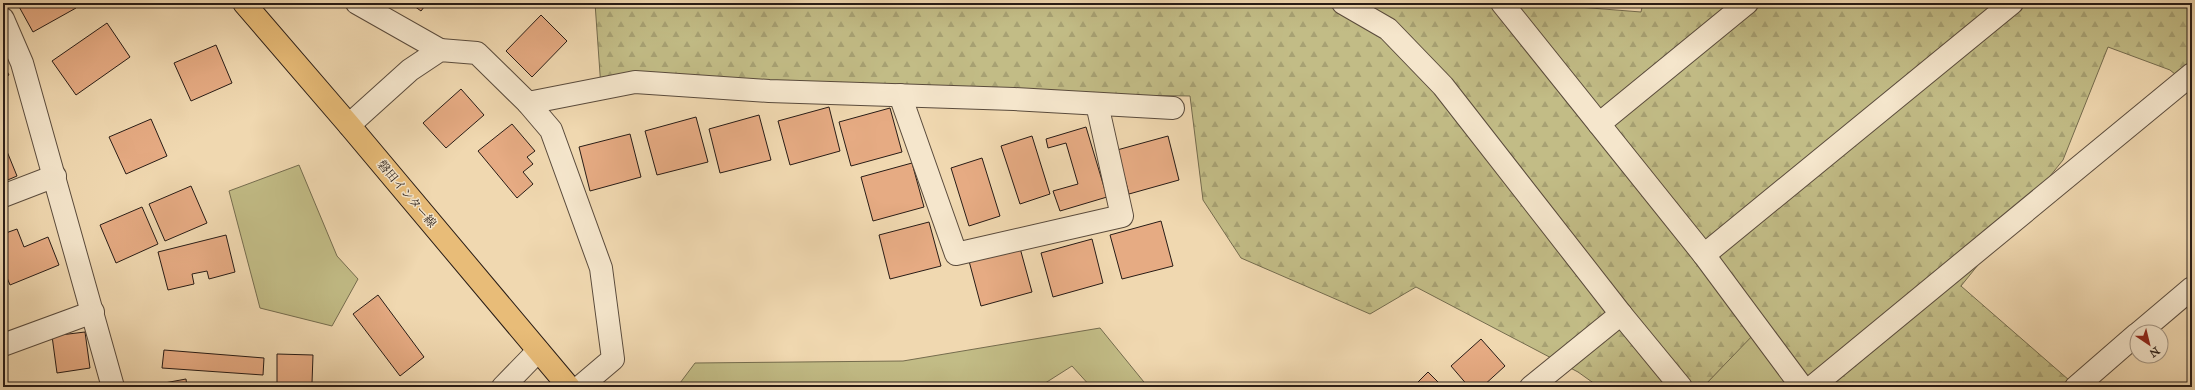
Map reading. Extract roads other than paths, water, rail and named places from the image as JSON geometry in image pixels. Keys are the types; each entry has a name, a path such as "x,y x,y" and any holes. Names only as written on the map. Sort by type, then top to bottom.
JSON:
{"main road":[{"name":"磐田インター線","path":"244,3 349,125 569,387"}],"street":[{"path":"357,3 440,50 477,53 528,104 551,130 601,268 613,359 580,387"},
{"path":"1343,3 1388,29 1443,86 1621,314 1681,387"},
{"path":"1502,3 1704,255 1802,387"},
{"path":"1599,124 1747,3"},
{"path":"1704,255 2012,3"},
{"path":"3,19 22,63 55,176 113,387"},
{"path":"349,125 410,70 440,50"},
{"path":"1812,387 2192,74"},
{"path":"528,104 635,82 768,92 900,95 1173,108"},
{"path":"900,95 956,254 1122,216 1097,104"},
{"path":"3,196 55,176"},
{"path":"2149,324 2192,288"},
{"path":"3,345 93,312"},
{"path":"1531,387 1621,314"},
{"path":"2076,387 2129,341"},
{"path":"503,387 538,351"}]}
